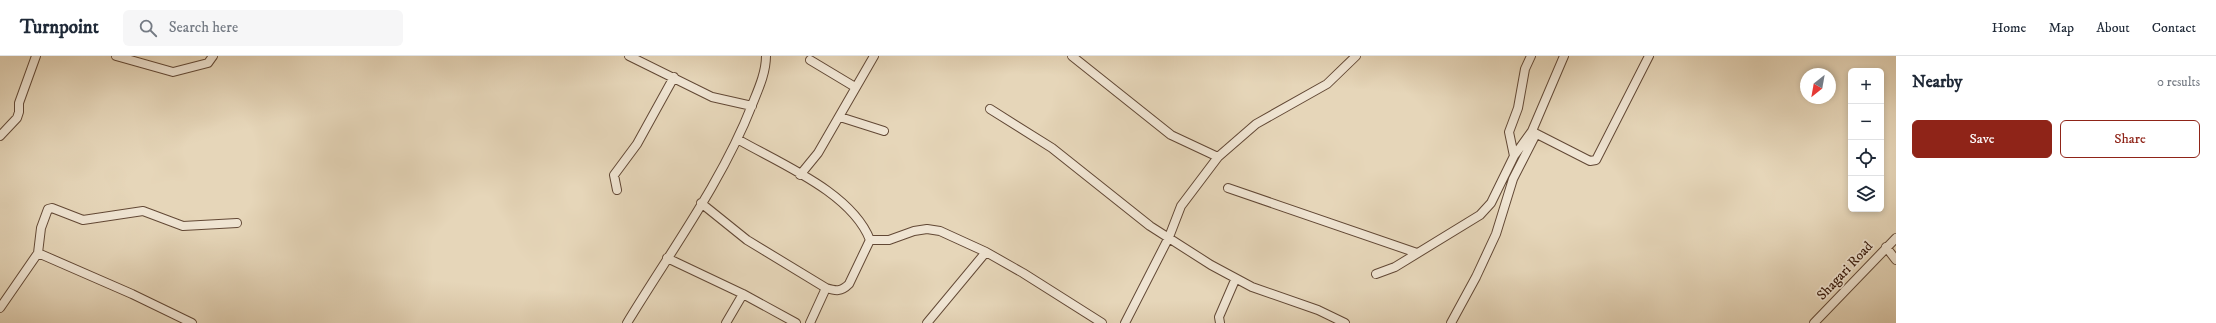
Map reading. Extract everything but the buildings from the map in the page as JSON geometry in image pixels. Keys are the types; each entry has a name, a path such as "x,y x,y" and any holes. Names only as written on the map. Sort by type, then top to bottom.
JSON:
{"street":[{"path":"0,136 17,118 19,103 36,56"},
{"path":"116,56 173,72 208,63 213,56"},
{"path":"629,56 712,97 752,106"},
{"path":"628,323 739,140 760,87 766,56"},
{"path":"800,175 818,153 874,56"},
{"path":"1072,56 1171,135 1218,158"},
{"path":"1125,323 1169,237 1181,206 1218,158 1256,124 1327,84 1356,56"},
{"path":"1514,156 1509,132 1518,108 1525,69 1531,56"},
{"path":"1451,323 1476,277 1496,234 1514,180 1564,56"},
{"path":"1534,132 1590,161 1596,160 1649,56"},
{"path":"810,60 855,87"},
{"path":"617,190 614,175 637,144 674,77"},
{"path":"990,109 1058,153 1150,226 1236,280 1269,294 1318,310 1345,323"},
{"path":"840,117 884,131"},
{"path":"1376,274 1395,267 1486,210 1499,188 1514,156 1534,132"},
{"path":"701,203 747,240 826,288 836,291 844,290 853,276 870,240 866,228 854,213 843,203 800,175 739,140"},
{"path":"1228,188 1417,253"},
{"path":"0,308 38,253 44,217 48,210 52,208 82,220 143,211 183,226 237,224"},
{"path":"870,240 889,240 927,228 952,236 986,252 1023,273 1102,323"},
{"name":"Shagari Road","path":"1814,323 1896,238"},
{"path":"1886,247 1896,260"},
{"path":"927,323 986,252"},
{"path":"38,253 132,294 192,323"},
{"path":"667,258 743,294 796,323"},
{"path":"1220,323 1219,317 1236,280"},
{"path":"810,323 826,288"},
{"path":"726,323 743,294"}]}
